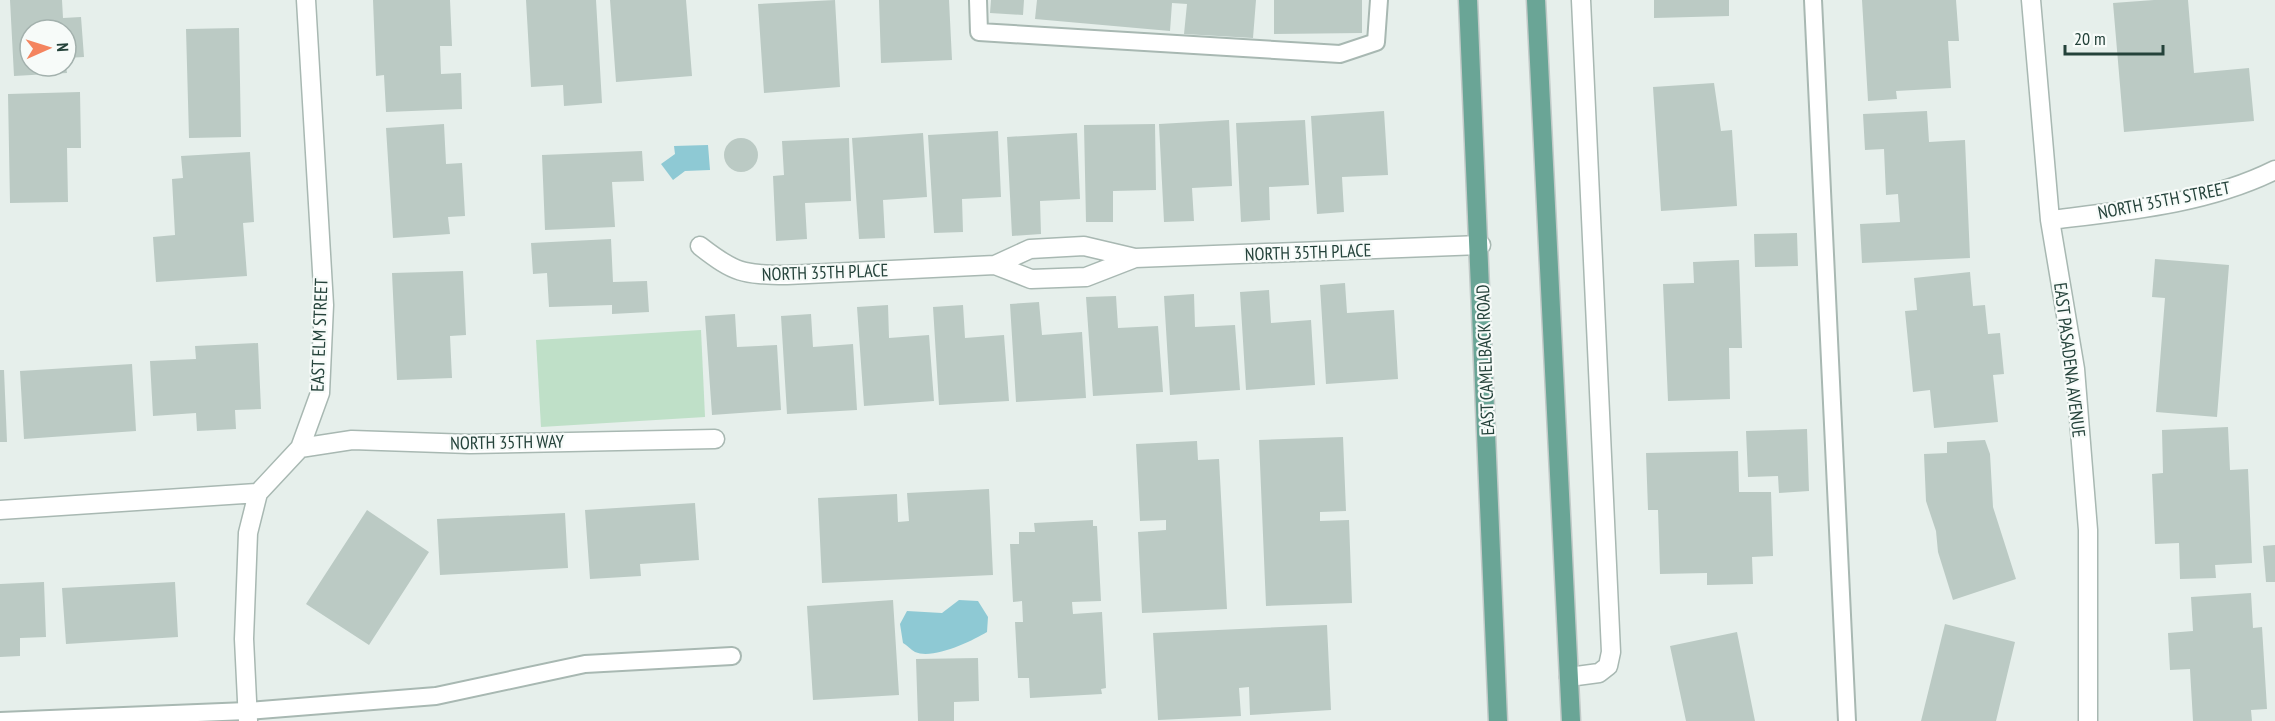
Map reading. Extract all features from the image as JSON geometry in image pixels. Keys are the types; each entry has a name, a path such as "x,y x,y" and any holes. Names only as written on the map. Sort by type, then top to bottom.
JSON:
{"main road":[{"name":"EAST CAMELBACK ROAD","path":"1468,0 1480,244 1498,721"},
{"path":"1536,0 1571,721"}],"street":[{"name":"EAST ELM STREET","path":"248,716 244,639 247,539 258,494 300,448 320,393 324,305 306,0"},
{"path":"1569,677 1599,673 1608,666 1611,652 1581,0"},
{"name":"EAST PASADENA AVENUE","path":"2031,0 2050,220 2074,369 2088,530 2088,721"},
{"name":"NORTH 35TH STREET","path":"2050,220 2171,203 2251,182 2275,170"},
{"name":"NORTH 35TH PLACE","path":"700,246 729,268 754,274 995,265 1030,249 1084,246 1135,258 1480,244"},
{"name":"NORTH 35TH PLACE","path":"995,265 1031,279 1086,277 1135,258"},
{"name":"NORTH 35TH WAY","path":"300,448 352,440 470,444 715,439"},
{"path":"0,510 258,494"}],"lane":[{"path":"978,0 979,32 1340,54 1376,42 1379,0"},
{"path":"1813,0 1846,721"},
{"path":"0,721 248,716 436,696 585,663 732,656"}],"green space":[{"path":"701,330 705,417 541,427 536,340"}],"water":[{"path":"708,145 710,170 685,171 673,180 661,164 675,154 674,146"},
{"path":"959,600 978,601 988,617 987,632 942,652 932,654 915,652 903,643 900,624 907,611 942,613"}],"building":[{"path":"10,0 62,0 63,18 18,18 18,76 14,76"},
{"path":"373,0 450,0 452,46 440,46 441,74 461,73 462,109 386,112 384,75 376,76"},
{"path":"526,0 596,0 602,103 564,106 563,85 531,87"},
{"path":"610,0 686,0 692,76 616,82"},
{"path":"835,0 840,87 764,93 758,4"},
{"path":"879,0 949,0 952,60 881,63"},
{"path":"991,0 1024,0 1023,15 990,13"},
{"path":"1037,0 1256,0 1253,38 1184,34 1187,4 1172,3 1170,31 1035,19"},
{"path":"1274,0 1362,0 1362,33 1274,34"},
{"path":"1654,0 1729,0 1729,16 1654,18"},
{"path":"1862,0 1956,0 1959,41 1948,41 1951,88 1896,91 1897,99 1868,101"},
{"path":"2188,0 2194,73 2249,68 2254,121 2124,132 2113,3"},
{"path":"81,17 84,57 78,57 78,18 63,18"},
{"path":"239,28 241,137 189,138 186,29"},
{"path":"1714,83 1721,131 1732,130 1737,206 1661,211 1653,87"},
{"path":"80,92 81,148 67,148 68,202 10,203 8,94"},
{"path":"1384,111 1388,175 1342,177 1344,212 1317,214 1311,116"},
{"path":"1927,111 1929,142 1965,140 1970,258 1862,263 1860,224 1900,222 1898,194 1886,195 1884,149 1865,150 1863,114"},
{"path":"1229,120 1232,186 1192,188 1194,221 1164,222 1159,124"},
{"path":"1305,120 1309,185 1269,187 1270,220 1241,222 1236,123"},
{"path":"444,124 446,164 462,163 465,216 448,217 450,234 393,238 386,128"},
{"path":"1155,124 1156,190 1113,191 1113,222 1086,222 1084,125"},
{"path":"998,131 1001,197 962,199 963,232 934,233 928,135"},
{"path":"923,133 927,197 883,200 885,238 859,239 852,138"},
{"path":"1077,133 1080,199 1040,201 1041,234 1012,236 1007,137"},
{"path":"741,138 753,143 758,155 753,167 741,172 729,167 724,155 729,143"},
{"path":"849,138 851,201 805,203 807,239 776,241 773,176 784,175 782,141"},
{"path":"642,151 644,181 612,182 615,227 545,230 542,155"},
{"path":"250,152 254,222 243,223 247,276 156,282 153,237 175,235 172,179 183,178 181,156"},
{"path":"1797,233 1798,266 1755,267 1754,234"},
{"path":"611,239 613,282 647,281 649,312 612,314 612,305 549,307 547,273 533,274 531,243"},
{"path":"2155,259 2229,265 2217,417 2156,412 2165,298 2152,297"},
{"path":"1739,260 1742,348 1729,348 1730,399 1668,401 1663,284 1694,283 1693,262"},
{"path":"463,271 466,335 450,336 452,378 397,380 392,273"},
{"path":"1970,272 1973,306 1985,305 1988,334 2000,333 2004,374 1993,375 1998,422 1934,428 1930,390 1913,392 1905,311 1917,310 1914,278"},
{"path":"1345,283 1347,313 1394,310 1398,379 1326,384 1320,285"},
{"path":"1269,290 1271,323 1311,320 1315,385 1246,390 1240,292"},
{"path":"1194,294 1195,327 1235,325 1240,390 1170,395 1164,296"},
{"path":"1116,296 1118,328 1158,326 1163,392 1093,396 1086,297"},
{"path":"1039,302 1042,335 1082,332 1086,398 1016,402 1010,304"},
{"path":"888,305 889,338 929,335 934,401 864,406 857,307"},
{"path":"963,305 965,338 1004,335 1009,401 939,405 933,307"},
{"path":"735,314 737,347 777,345 781,410 712,415 705,316"},
{"path":"811,314 813,347 853,344 857,410 787,414 781,316"},
{"path":"258,343 261,409 235,410 236,429 197,431 196,413 153,416 150,361 196,359 195,346"},
{"path":"132,364 136,431 24,439 20,371"},
{"path":"0,370 4,370 7,442 0,442"},
{"path":"2228,427 2230,470 2248,469 2252,563 2215,565 2216,578 2180,579 2179,543 2155,544 2152,474 2163,473 2162,430"},
{"path":"1807,429 1809,491 1779,493 1778,476 1748,477 1746,431"},
{"path":"1343,437 1346,511 1320,512 1320,521 1349,520 1352,603 1266,606 1259,440"},
{"path":"1985,440 1990,454 1993,507 2016,579 1953,600 1938,552 1936,531 1926,501 1924,454 1947,453 1947,442"},
{"path":"1197,441 1198,460 1219,459 1227,609 1142,613 1138,532 1166,530 1166,520 1140,521 1136,444"},
{"path":"1738,451 1739,492 1771,492 1773,556 1752,557 1753,584 1707,585 1707,573 1660,574 1658,510 1648,510 1646,453"},
{"path":"989,489 993,575 822,583 818,498 897,494 898,522 909,521 907,493"},
{"path":"695,503 699,560 640,564 641,576 590,579 585,510"},
{"path":"367,510 429,552 369,645 306,604"},
{"path":"565,513 568,568 440,575 437,519"},
{"path":"1093,520 1093,526 1097,526 1101,601 1072,602 1073,614 1102,612 1106,688 1101,689 1102,694 1030,698 1029,678 1018,678 1015,622 1023,622 1022,601 1013,602 1010,544 1019,544 1019,532 1035,532 1034,523"},
{"path":"2275,545 2275,582 2266,582 2263,546"},
{"path":"44,582 46,637 20,638 20,656 0,657 0,584"},
{"path":"175,582 178,637 66,644 62,588"},
{"path":"2251,593 2253,628 2262,627 2267,709 2251,710 2252,721 2193,721 2190,669 2170,670 2168,633 2193,631 2191,597"},
{"path":"893,600 899,695 813,700 807,606"},
{"path":"1945,624 2015,642 1996,721 1921,721"},
{"path":"1327,625 1331,710 1250,715 1249,687 1239,688 1241,716 1158,720 1153,633"},
{"path":"1737,632 1755,721 1686,721 1670,646"},
{"path":"978,658 979,701 954,702 954,721 918,721 916,659"}]}
